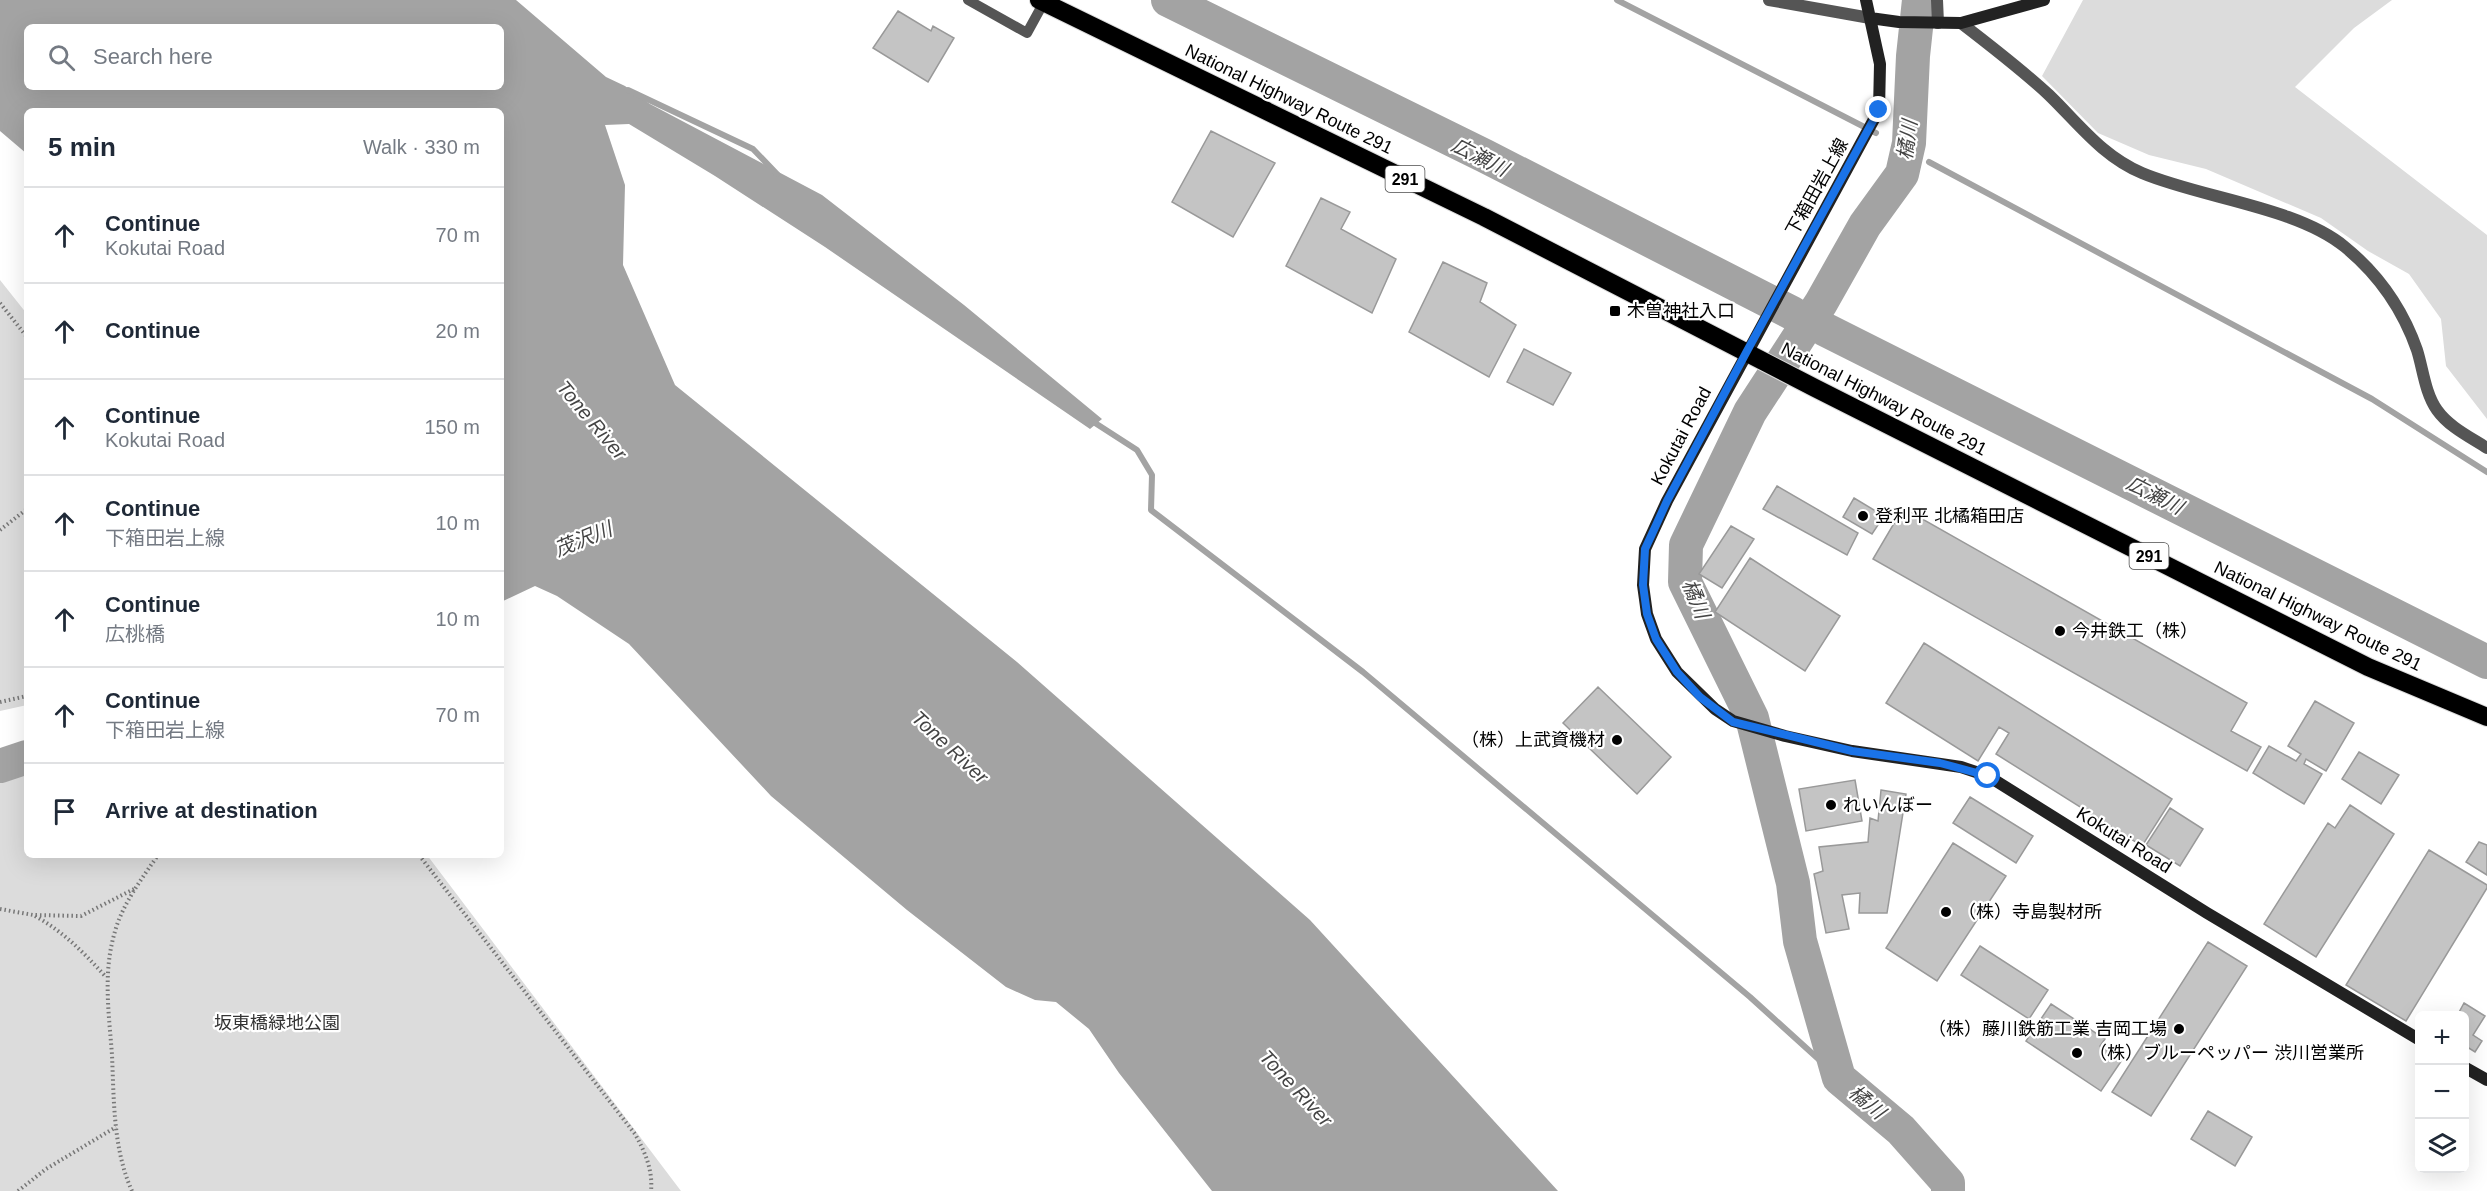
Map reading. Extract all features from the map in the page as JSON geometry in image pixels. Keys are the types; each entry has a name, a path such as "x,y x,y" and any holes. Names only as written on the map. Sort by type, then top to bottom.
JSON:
{"highway":[{"name":"National Highway Route 291","path":"1042,1 1484,217 1815,388 2368,667 2487,717"}],"street":[{"path":"1769,0 1870,18 1935,24 1961,23 2044,0"},
{"name":"下箱田岩上線","path":"1747,351 1879,110 1880,64 1866,0"},
{"path":"1935,24 1937,0"},
{"path":"1961,23 2022,71 2091,140 2112,157 2142,173 2290,218 2321,231 2344,245 2383,285 2401,314 2416,347 2430,397 2437,409 2447,421 2487,448"},
{"name":"Kokutai Road","path":"1747,351 1667,501 1645,549 1643,585 1647,614 1656,639 1677,672 1700,697 1733,722 1852,751 1961,767 1988,776 2207,913 2415,1037"},
{"path":"2469,1070 2487,1080"}],"lane":[{"path":"968,0 1027,33 1042,1"}],"path":[{"path":"0,303 24,333"},
{"path":"0,530 24,511"},
{"path":"0,702 24,697"},
{"path":"132,1191 124,1174 116,1127 107,978 114,934 136,887 156,858"},
{"path":"421,858 635,1134 647,1155 652,1183 651,1191"},
{"path":"0,909 33,915 81,916 136,887"},
{"path":"33,915 57,928 77,945 107,978"},
{"path":"18,1191 46,1169 116,1127"}],"green space":[{"path":"2083,0 2392,0 2354,28 2295,87 2487,235 2487,419 2446,366 2441,319 2409,274 2368,251 2321,218 2206,169 2149,155 2098,133 2042,76"},
{"path":"0,280 24,310 24,706 0,711"},
{"name":"坂東橋緑地公園","path":"24,772 24,858 429,858 681,1191 0,1191 0,779"}],"water":[{"name":"Tone River","path":"0,0 516,0 606,77 625,86 650,104 822,195 964,305 1102,419 1090,429 825,247 715,176 629,124 605,125 625,185 623,265 675,385 1017,662 1310,920 1558,1191 1212,1191 1119,1073 1089,1029 1056,1002 1035,1000 1006,987 907,910 771,796 629,644 557,596 535,586 504,601 504,108 24,108 24,151 0,131"}],"building":[{"path":"898,11 931,31 933,26 954,38 928,82 873,48"},
{"path":"1211,131 1275,163 1233,237 1172,202"},
{"path":"1321,198 1350,212 1341,229 1396,259 1372,313 1286,266"},
{"path":"1443,262 1487,283 1480,302 1516,325 1489,377 1409,332"},
{"path":"1524,349 1571,373 1553,405 1507,382"},
{"path":"1777,486 1858,533 1847,555 1763,509"},
{"name":"登利平 北橘箱田店","path":"1854,498 1884,516 1872,534 1843,517"},
{"name":"今井鉄工（株）","path":"1903,508 2247,703 2231,731 2261,747 2247,771 1873,559"},
{"path":"1731,526 1754,539 1722,588 1699,574"},
{"path":"1750,558 1840,616 1805,671 1715,612"},
{"path":"1924,643 2172,799 2142,846 1996,754 2009,733 1999,727 1978,761 1886,703"},
{"name":"（株）上武資機材","path":"1598,687 1671,757 1637,794 1563,723"},
{"path":"2315,701 2354,723 2326,771 2306,759 2304,764 2322,774 2304,804 2253,773 2269,746 2296,761 2301,754 2288,746"},
{"path":"2359,752 2399,775 2381,804 2342,779"},
{"name":"れいんぼー","path":"1855,780 1862,821 1806,831 1799,789"},
{"path":"1881,790 1906,794 1887,913 1859,913 1860,893 1842,895 1849,929 1826,933 1814,874 1823,871 1819,847 1868,842 1870,818 1878,821"},
{"path":"1970,797 2033,836 2016,863 1953,823"},
{"path":"2350,805 2394,834 2316,957 2264,924 2328,823 2335,828"},
{"path":"2170,808 2203,829 2180,866 2146,845"},
{"path":"2479,842 2487,845 2487,875 2466,862"},
{"name":"（株）寺島製材所","path":"1953,843 2006,876 1937,981 1886,948"},
{"path":"2429,850 2487,885 2487,888 2406,1021 2346,985"},
{"name":"（株）藤川鉄筋工業 吉岡工場","path":"2208,942 2247,966 2151,1116 2112,1092"},
{"path":"1980,946 2048,990 2029,1019 1961,975"},
{"path":"2464,1003 2485,1016 2473,1035 2482,1041 2475,1052 2469,1048 2469,1011 2460,1011"},
{"name":"（株）ブルーペッパー 渋川営業所","path":"2051,1004 2105,1039 2100,1046 2122,1060 2101,1091 2026,1041"},
{"path":"2208,1111 2252,1137 2235,1166 2191,1139"}],"waterway":[{"name":"広瀬川","path":"1168,0 1485,156 1792,313"},
{"path":"1617,0 1876,133"},
{"name":"橘川","path":"1919,0 1913,56 1909,143 1902,174 1865,225 1821,303 1750,412 1686,545 1685,582 1752,718 1793,883 1800,941 1839,1078 1901,1130 1948,1183 1948,1191"},
{"path":"628,90 753,149 777,174"},
{"path":"1929,162 2372,399 2487,472"},
{"name":"広瀬川","path":"1824,329 2487,662"},
{"path":"1092,421 1137,450 1152,475 1151,510 1363,672 1750,997 1846,1084"},
{"name":"茂沢川","path":"0,766 24,758"}],"place":[{"name":"木曽神社入口","path":"1615,311"},
{"name":"登利平 北橘箱田店","path":"1863,516"},
{"name":"今井鉄工（株）","path":"2060,631"},
{"name":"（株）上武資機材","path":"1617,740"},
{"name":"れいんぼー","path":"1831,805"},
{"name":"（株）寺島製材所","path":"1946,912"},
{"name":"（株）藤川鉄筋工業 吉岡工場","path":"2179,1029"},
{"name":"（株）ブルーペッパー 渋川営業所","path":"2077,1053"}],"route":[{"path":"1879,110 1667,501 1645,549 1643,585 1647,614 1656,639 1677,672 1700,697 1733,722 1852,751 1940,763 1988,776"}]}
